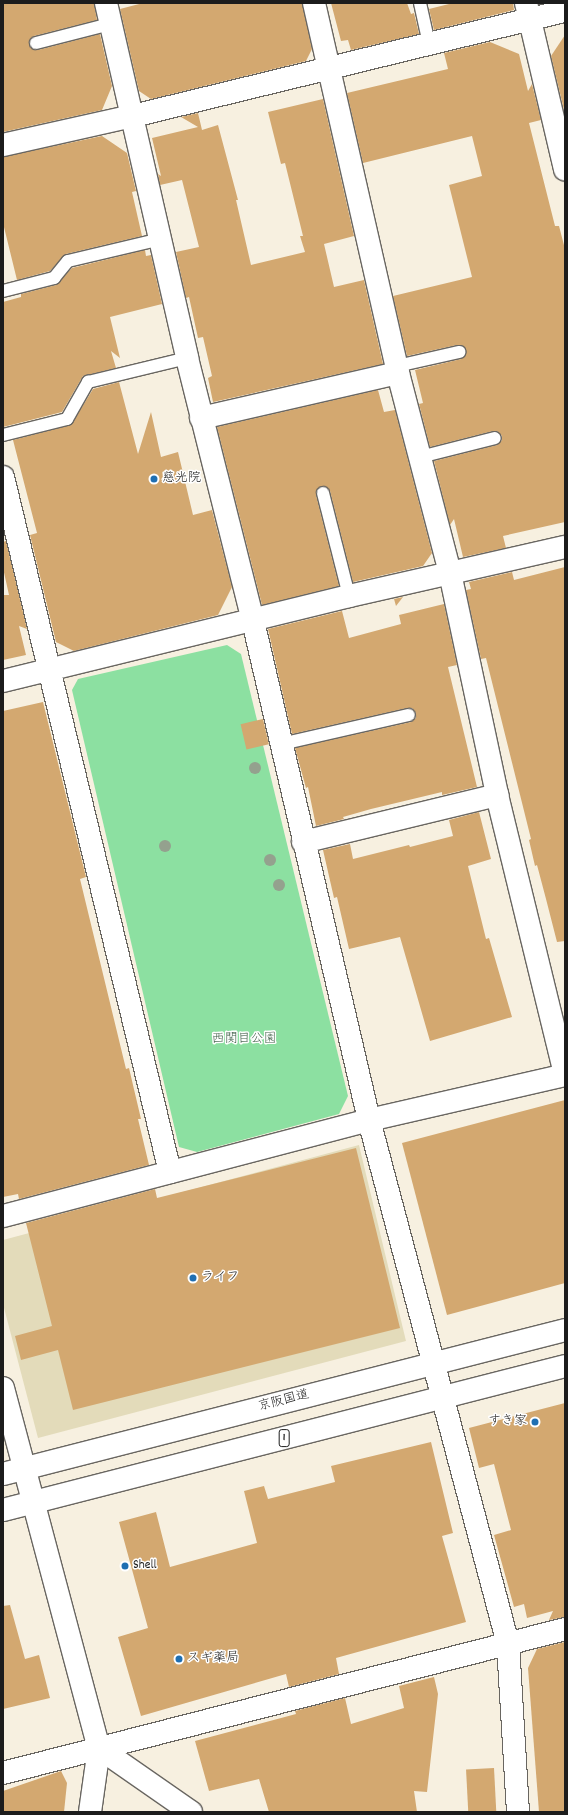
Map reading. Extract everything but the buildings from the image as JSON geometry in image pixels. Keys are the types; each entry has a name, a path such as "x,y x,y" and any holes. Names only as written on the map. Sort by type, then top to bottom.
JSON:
{"main road":[{"path":"3,1216 369,1120 565,1075 497,795 450,573 398,369 314,3"},
{"path":"528,11 565,169"},
{"path":"3,145 133,116 430,44 528,11 565,11"},
{"path":"108,13 133,116 201,418 253,621 303,842 369,1120 508,1644 518,1812"},
{"path":"201,418 398,369"},
{"path":"3,477 170,1172"},
{"path":"3,681 253,621 349,596 565,547"},
{"path":"303,842 497,795"},
{"name":"京阪国道","path":"3,1474 565,1330"},
{"name":"1","path":"3,1510 565,1366"},
{"path":"3,1388 99,1748 90,1812"},
{"path":"3,1773 565,1629"},
{"path":"99,1748 191,1812"}],"lane":[{"path":"420,3 430,44"},
{"path":"36,43 108,13"},
{"path":"3,291 54,278 68,261 161,239"},
{"path":"398,369 459,352"},
{"path":"3,436 67,419 88,382 187,358"},
{"path":"420,457 495,438"},
{"path":"323,493 349,596"},
{"path":"281,744 409,716"}],"shaded area":[{"path":"359,1145 406,1341 38,1438 3,1304 3,1240"}],"green space":[{"name":"西関目公園","path":"227,645 241,654 348,1096 339,1114 197,1152 179,1147 72,690 78,679"}],"place":[{"name":"慈光院","path":"154,479"},
{"name":"ライフ","path":"193,1278"},
{"name":"すき家","path":"535,1422"},
{"name":"Shell","path":"125,1566"},
{"name":"スギ薬局","path":"179,1659"}]}
